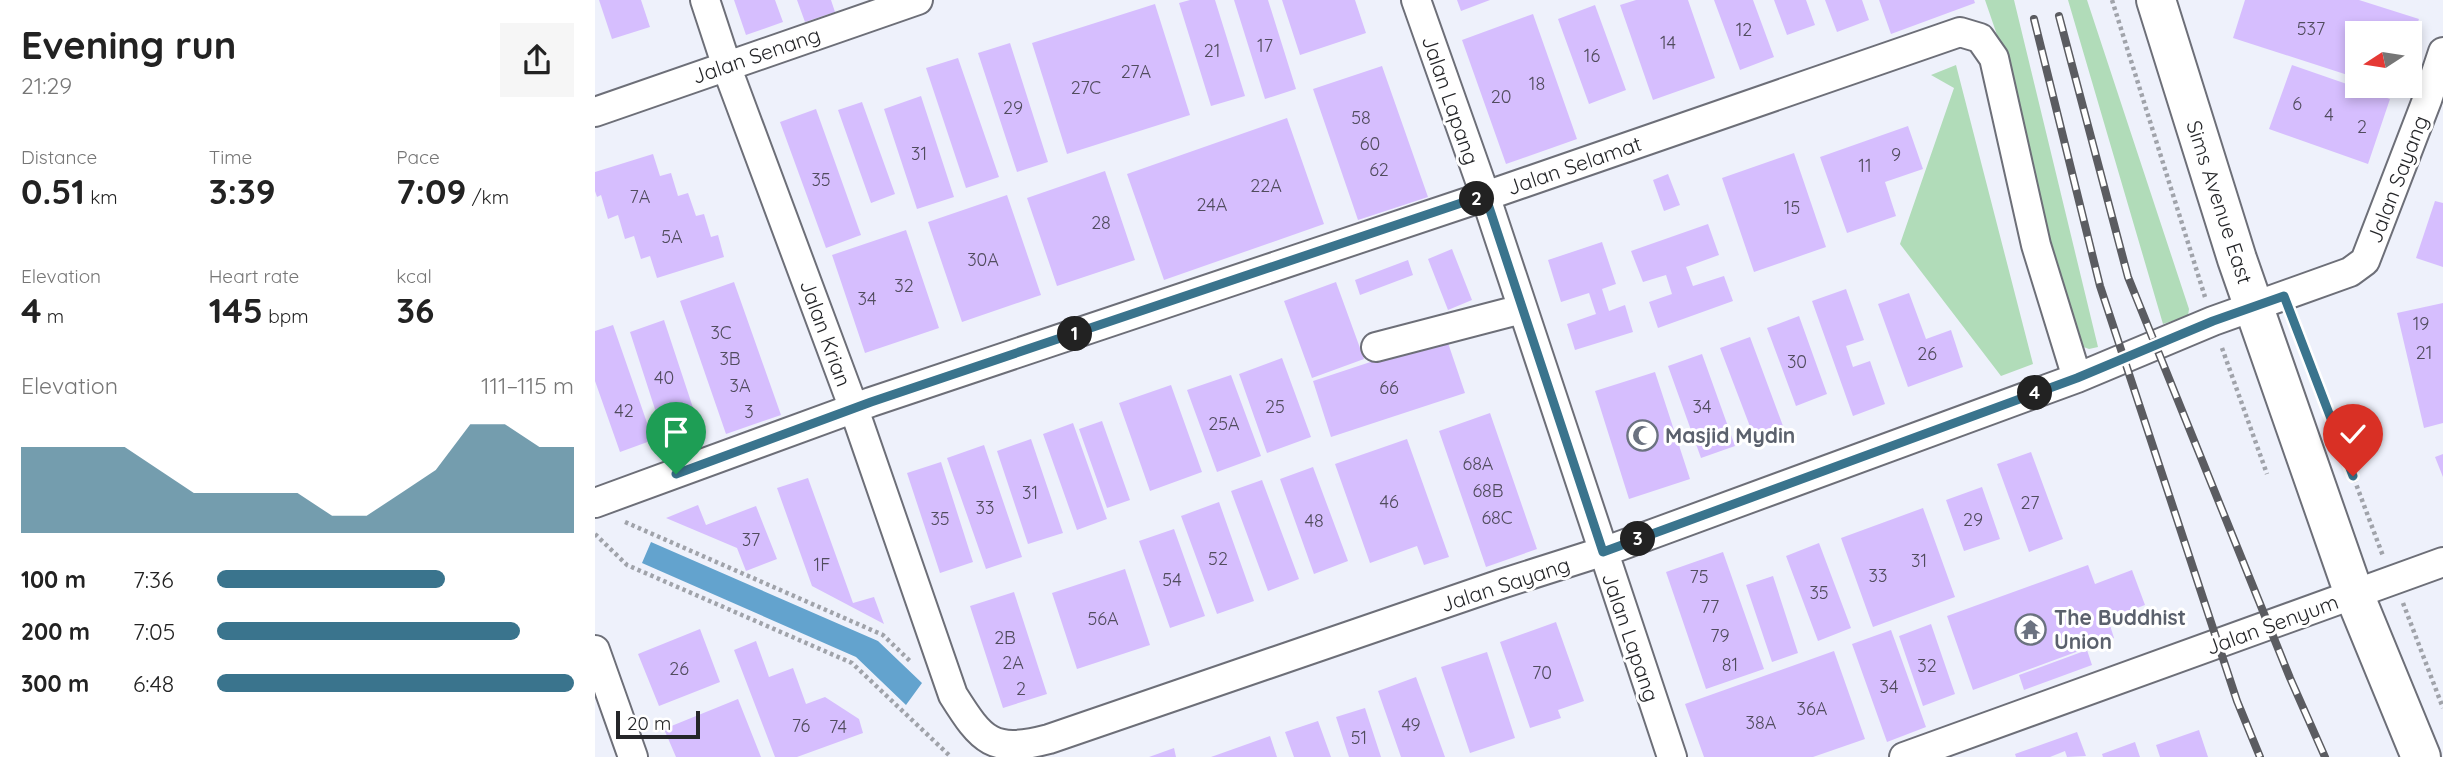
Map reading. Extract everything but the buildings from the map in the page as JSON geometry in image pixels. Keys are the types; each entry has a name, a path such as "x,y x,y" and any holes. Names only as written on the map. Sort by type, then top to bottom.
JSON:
{"main road":[{"name":"Sims Avenue East","path":"2156,0 2237,260 2354,594 2421,757"}],"street":[{"name":"Jalan Krian","path":"705,0 854,409 953,695 977,732 986,738"},
{"name":"Jalan Senang","path":"595,112 918,0"},
{"name":"Jalan Lapang","path":"1416,0 1485,195 1672,757"},
{"name":"Jalan Selamat","path":"595,503 854,409 1960,32 1980,38 1994,58 2036,245 2077,378"},
{"name":"Jalan Sayang","path":"986,738 1005,745 1027,745 1049,739 1501,584 1603,552 2077,378 2213,321 2339,276 2365,261 2435,102 2443,52"},
{"path":"1376,347 1522,309"},
{"name":"Jalan Senyum","path":"1904,757 2443,562"},
{"path":"595,650 633,757"}],"path":[{"path":"2112,0 2213,321 2267,474"},
{"path":"2328,412 2443,708"},
{"path":"624,522 883,635 912,663"},
{"path":"595,534 627,565 852,663 951,757"}],"green space":[{"path":"1985,0 2014,0 2098,347 2089,349 2078,345 2042,237 1996,32"},
{"path":"2068,0 2087,0 2189,309 2188,316 2163,324"},
{"path":"1956,65 2033,364 2001,376 1900,244 1954,88 1931,75"}],"water":[{"path":"651,542 878,641 922,683 906,705 856,657 642,563"}],"railway":[{"path":"2059,16 2128,277 2290,678 2325,757"},
{"path":"2034,19 2100,286 2237,701 2260,757"}],"place":[{"name":"Masjid Mydin","path":"1642,435"},
{"name":"The Buddhist Union","path":"2031,629"}],"route":[{"path":"676,474 871,402 1485,195 1603,552 2077,378 2213,321 2284,296 2353,476"}]}
